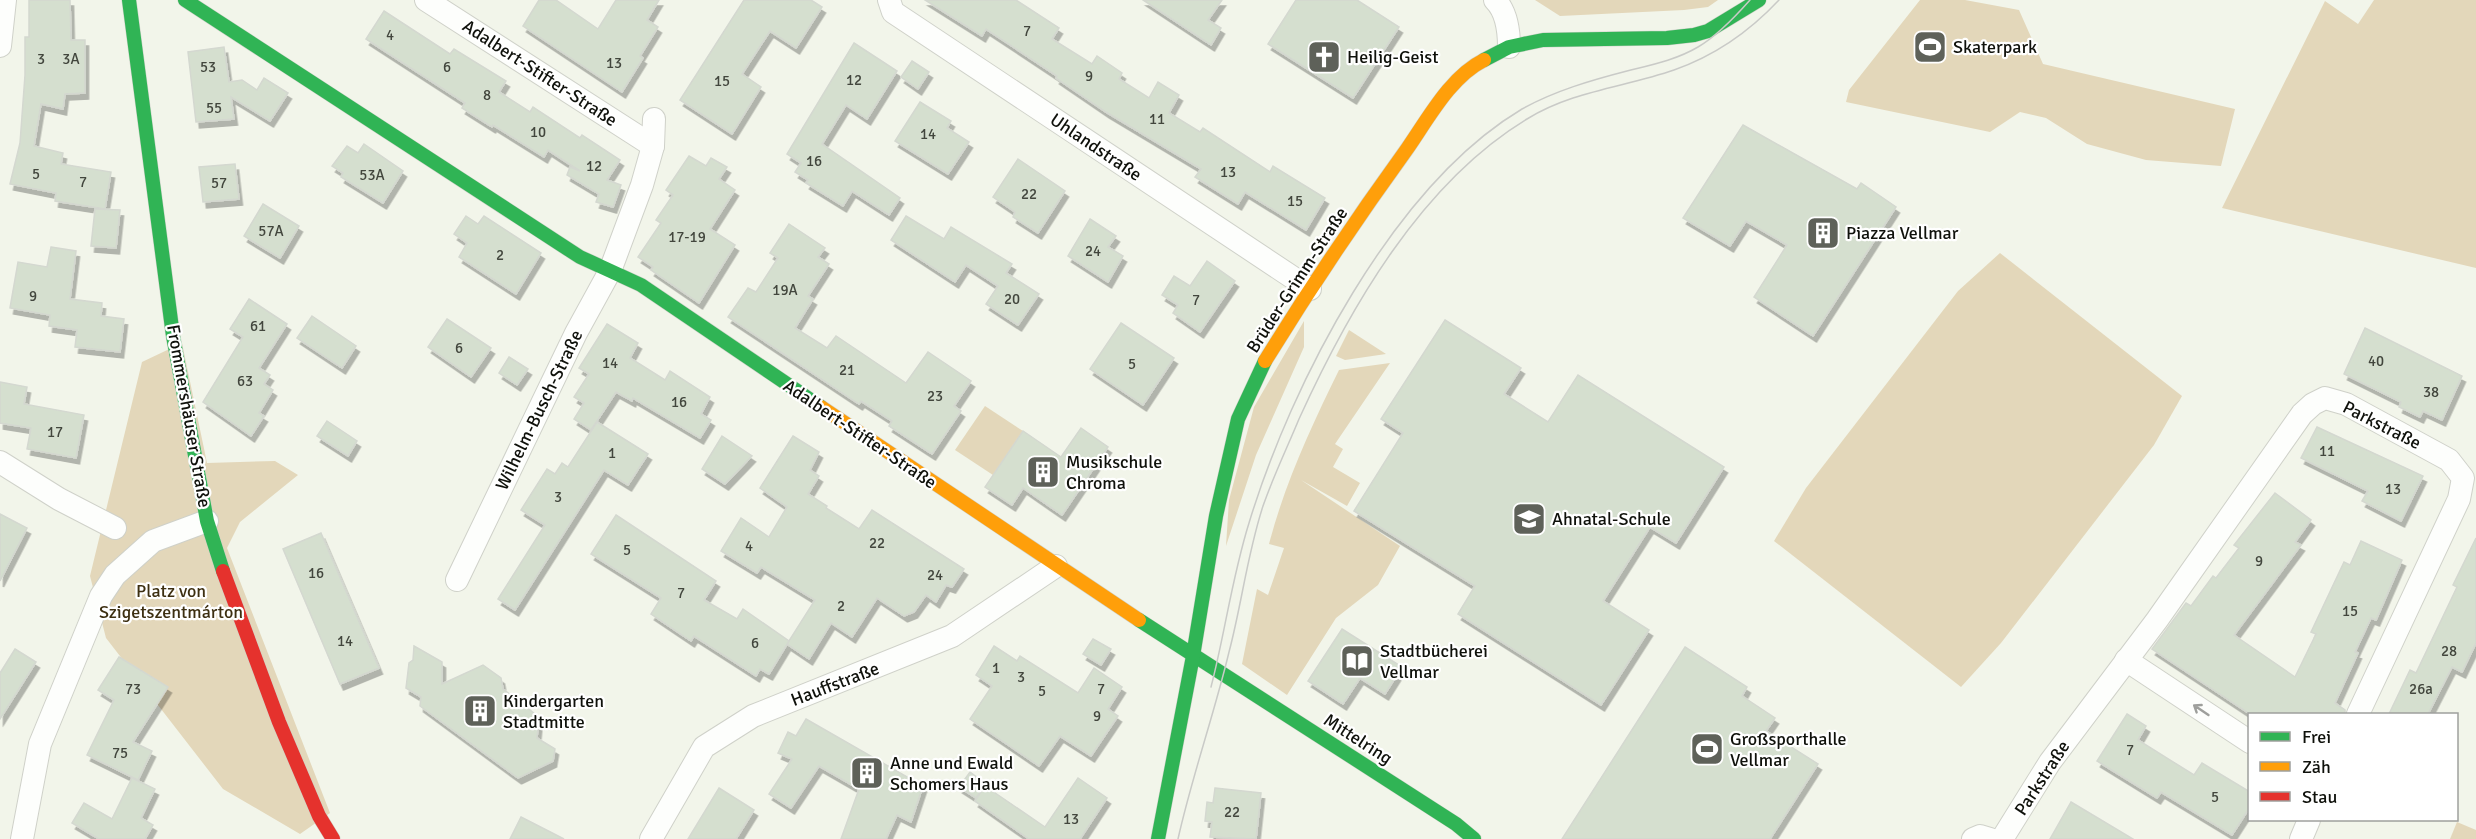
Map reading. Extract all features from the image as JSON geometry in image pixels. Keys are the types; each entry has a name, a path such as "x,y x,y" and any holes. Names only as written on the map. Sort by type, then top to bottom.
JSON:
{"street":[{"path":"0,46 5,0"},
{"name":"Frommershäuser Straße","path":"24,838 40,744 101,596 115,575 153,541 207,521 173,336 129,0"},
{"path":"185,0 580,257 610,271 642,185 653,146 654,119"},
{"name":"Adalbert-Stifter-Straße","path":"426,0 653,146"},
{"name":"Uhlandstraße","path":"889,0 894,12 1310,289"},
{"path":"1495,0 1500,5 1507,24 1509,47"},
{"name":"Brüder-Grimm-Straße","path":"1158,839 1193,656 1216,516 1238,419 1265,361 1337,246 1441,101 1470,67 1509,47 1543,40 1667,38 1694,35 1708,31 1759,0"},
{"name":"Adalbert-Stifter-Straße","path":"610,271 641,285 1056,566 1220,673"},
{"name":"Wilhelm-Busch-Straße","path":"457,580 576,333 610,271"},
{"name":"Parkstraße","path":"2002,839 2050,762 2157,620 2302,414 2313,404 2325,398 2346,404 2449,460 2463,478 2459,499 2358,713"},
{"path":"0,462 59,499 115,528"},
{"path":"207,521 279,722 319,816 333,839"},
{"name":"Hauffstraße","path":"651,839 704,747 753,716 952,636 1056,566"},
{"path":"2126,660 2248,741"},
{"name":"Mittelring","path":"1220,673 1456,824 1474,839"},
{"path":"2301,839 2308,821"},
{"path":"1973,839 1980,836 1990,839"}],"green space":[{"path":"1535,0 1718,0 1708,7 1684,10 1560,16"},
{"path":"1920,0 1965,0 2019,10 2043,64 2235,109 2221,166 2146,160 2087,144 2046,118 2020,112 1990,132 1846,102 1849,90"},
{"path":"2374,0 2476,0 2476,268 2222,208 2325,1 2358,24"},
{"path":"2000,253 2182,396 2154,445 2001,643 1961,687 1774,541 1806,488 1958,291"},
{"path":"1304,321 1304,347 1256,455 1226,546 1229,500 1254,407"},
{"path":"1349,330 1386,354 1345,360 1336,356"},
{"name":"Platz von Szigetszentmárton","path":"182,343 207,463 275,461 298,475 240,522 227,548 330,813 300,834 223,789 106,638 90,576 142,362"},
{"path":"1390,363 1335,444 1343,449 1333,467 1360,483 1347,506 1301,480 1400,546 1378,585 1336,618 1287,695 1242,664 1257,589 1268,595 1284,548 1269,544 1275,521 1318,413 1339,370"},
{"path":"985,406 1023,431 993,475 955,450"},
{"path":"2457,822 2476,830 2476,839 2450,839"}],"building":[{"path":"29,0 70,0 71,40 85,40 85,93 65,94 63,109 41,104 34,146 63,153 61,164 111,172 105,209 55,201 56,193 10,184 20,143 25,37 29,37"},
{"path":"539,0 556,0 598,29 616,0 659,0 647,20 658,27 640,56 643,58 622,92 523,26"},
{"path":"744,0 811,0 822,7 796,48 770,31 742,74 761,87 732,134 680,100"},
{"path":"925,0 1016,0 1059,28 1052,39 1092,64 1097,56 1122,73 1119,79 1149,98 1158,82 1179,95 1169,113 1200,132 1203,128 1270,172 1273,166 1325,198 1306,230 1245,192 1238,204 1195,177 1201,169 1106,112 986,29 982,36"},
{"path":"1143,0 1222,0 1208,20 1221,28 1211,45"},
{"path":"1296,0 1357,0 1399,27 1353,98 1268,44"},
{"path":"384,11 450,54 454,49 506,81 499,92 530,112 533,107 580,138 582,135 620,160 607,180 621,185 613,207 596,202 599,194 567,175 570,167 580,171 548,150 544,157 493,125 492,127 462,108 465,103 366,39"},
{"path":"854,43 897,71 867,119 846,105 822,144 900,198 889,215 852,191 843,206 806,183 808,180 795,172 801,163 787,154"},
{"path":"224,47 229,82 242,80 257,90 264,78 288,93 270,121 231,97 234,119 196,122 188,52"},
{"path":"912,61 929,72 918,89 901,77"},
{"path":"920,102 951,121 947,128 969,142 948,174 895,141"},
{"name":"Piazza Vellmar","path":"1743,125 1857,189 1861,183 1896,207 1813,336 1754,297 1787,245 1746,221 1730,246 1683,218"},
{"path":"364,144 403,171 383,203 341,177 343,173 332,166 347,146 358,153"},
{"path":"689,156 706,166 711,158 727,167 719,179 735,190 710,229 735,245 699,303 651,270 653,267 638,257 661,223 656,220 673,195 666,190"},
{"path":"1018,159 1065,191 1038,233 1013,217 1015,212 993,197"},
{"path":"235,164 239,199 203,202 199,167"},
{"path":"263,204 299,226 280,258 244,236"},
{"path":"95,209 120,210 116,248 91,246"},
{"path":"466,216 478,224 484,216 541,253 516,294 459,257 467,243 454,234"},
{"path":"906,216 944,239 951,227 1012,264 1006,273 1039,294 1018,325 986,304 998,286 966,265 955,282 891,240"},
{"path":"1090,219 1116,236 1108,247 1123,256 1108,282 1068,256"},
{"path":"789,224 825,248 818,257 829,264 808,296 813,299 795,328 827,348 836,336 906,383 928,352 971,381 954,406 961,411 932,454 889,426 892,421 861,401 859,404 728,317 748,288 756,292 778,258 770,253"},
{"path":"51,247 76,251 70,299 102,303 101,316 124,319 120,352 75,347 77,330 49,326 50,315 10,308 18,262 47,267"},
{"path":"1207,261 1235,281 1200,332 1173,313 1178,305 1162,295 1174,276 1190,286"},
{"path":"249,299 287,324 259,368 270,375 264,384 273,390 259,413 264,416 251,436 203,402 243,337 230,329"},
{"path":"312,316 356,346 342,368 297,338"},
{"path":"447,319 491,348 471,377 428,347"},
{"name":"Ahnatal-Schule","path":"1445,320 1521,368 1504,394 1548,422 1578,375 1724,467 1676,543 1650,527 1603,601 1649,630 1601,705 1458,614 1475,586 1354,511 1403,433 1381,419"},
{"path":"1121,323 1174,358 1143,405 1090,369"},
{"path":"607,324 638,343 630,358 665,380 670,371 710,397 701,414 711,420 700,438 633,398 632,401 616,392 591,430 574,419 584,403 574,397 589,374 579,368"},
{"path":"2365,328 2462,376 2442,420 2423,411 2420,417 2399,407 2401,402 2344,374"},
{"path":"509,357 528,369 517,385 499,373"},
{"path":"0,382 27,387 24,404 84,415 76,458 27,449 31,428 0,423"},
{"path":"327,421 357,441 348,456 317,436"},
{"path":"597,422 648,454 628,485 604,470 515,610 498,599 545,525 521,510 547,469 555,474 562,463 568,467"},
{"path":"2317,427 2423,476 2401,521 2362,501 2368,491 2301,458"},
{"name":"Musikschule Chroma","path":"1081,428 1108,447 1062,515 1023,488 1012,505 985,487 1023,431 1061,457"},
{"path":"722,436 752,456 725,484 702,469"},
{"path":"793,436 819,452 810,470 819,476 808,494 827,506 826,508 859,529 872,510 964,569 952,587 946,585 936,602 926,595 914,612 904,616 877,598 852,637 831,623 809,659 787,644 815,600 761,567 757,573 721,551 741,518 769,537 787,507 760,488"},
{"path":"2275,493 2311,520 2295,542 2301,545 2234,635 2295,677 2316,634 2311,632 2344,562 2350,565 2361,541 2402,560 2376,620 2371,618 2355,652 2358,653 2335,703 2345,710 2345,713 2248,713 2152,649 2186,603 2191,606 2213,576 2216,578 2239,548 2234,545"},
{"path":"0,514 27,528 0,581"},
{"path":"616,515 716,581 704,600 737,619 743,609 789,641 769,674 760,669 756,676 694,636 691,641 651,614 661,598 591,554"},
{"path":"321,533 379,668 340,684 283,549"},
{"path":"2476,538 2476,643 2462,672 2452,667 2429,713 2389,713 2410,670 2416,673 2457,587 2453,585"},
{"name":"Stadtbücherei Vellmar","path":"1342,629 1402,667 1385,694 1360,678 1343,704 1308,681"},
{"path":"1093,639 1111,649 1101,665 1083,654"},
{"name":"Kindergarten Stadtmitte","path":"414,646 442,662 442,684 483,665 501,678 503,689 539,717 537,738 555,749 553,761 518,778 420,706 421,697 406,688"},
{"path":"994,646 1017,661 1020,656 1078,693 1094,668 1122,687 1108,709 1118,716 1091,756 1060,736 1039,766 970,719 992,686 976,675"},
{"name":"Großsporthalle Vellmar","path":"1685,647 1747,687 1742,696 1775,718 1766,731 1818,764 1770,839 1562,839"},
{"path":"15,649 36,662 0,719 0,673"},
{"path":"119,657 168,687 133,742 152,751 138,780 87,755 114,700 98,690"},
{"path":"2127,714 2146,726 2138,740 2194,775 2202,763 2248,791 2248,810 2232,835 2161,792 2157,798 2097,761"},
{"name":"Anne und Ewald Schomers Haus","path":"806,719 923,786 911,822 897,815 886,839 841,839 859,789 819,766 791,808 769,794 792,759 778,753 788,732 796,736"},
{"path":"970,772 986,784 985,786 1045,827 1078,778 1107,798 1080,839 1029,839 975,801 984,787 976,798 959,787"},
{"path":"132,778 155,789 141,818 153,825 145,839 99,839 72,823 84,803 112,819"},
{"path":"719,788 754,810 736,839 688,839"},
{"path":"1215,788 1261,793 1256,839 1210,837 1212,822 1205,821 1207,802 1213,803"},
{"path":"2071,802 2133,839 2050,839"},
{"path":"521,817 564,839 510,839"}],"tram line":[{"path":"1211,687 1243,543 1267,468 1291,410 1320,351 1353,293 1390,237 1431,187 1475,143 1522,109 1573,87 1663,62 1690,52 1719,32 1750,0"},
{"path":"1178,839 1234,634 1257,524 1267,495 1319,377 1365,293 1392,252 1421,213 1454,177 1489,146 1527,119 1562,102 1655,76 1703,58 1744,32 1779,0"}],"traffic: fast":[{"path":"129,0 173,336 207,521 223,571"},
{"path":"185,0 580,257 641,285 821,407"},
{"path":"1484,60 1509,47 1543,40 1667,38 1694,35 1708,31 1759,0"},
{"path":"1158,839 1193,656 1216,516 1238,419 1265,361"},
{"path":"1139,620 1456,824 1474,839"}],"traffic: slow":[{"path":"1265,361 1334,253 1441,100 1461,77 1484,60"},
{"path":"821,407 1139,620"}],"traffic: jam":[{"path":"223,571 279,722 319,816 333,839"}],"place":[{"name":"Skaterpark","path":"1930,47"},
{"name":"Heilig-Geist","path":"1324,57"},
{"name":"Piazza Vellmar","path":"1823,233"},
{"name":"Musikschule Chroma","path":"1043,472"},
{"name":"Ahnatal-Schule","path":"1529,519"},
{"name":"Stadtbücherei Vellmar","path":"1357,661"},
{"name":"Kindergarten Stadtmitte","path":"480,711"},
{"name":"Großsporthalle Vellmar","path":"1707,749"},
{"name":"Anne und Ewald Schomers Haus","path":"867,773"}]}
